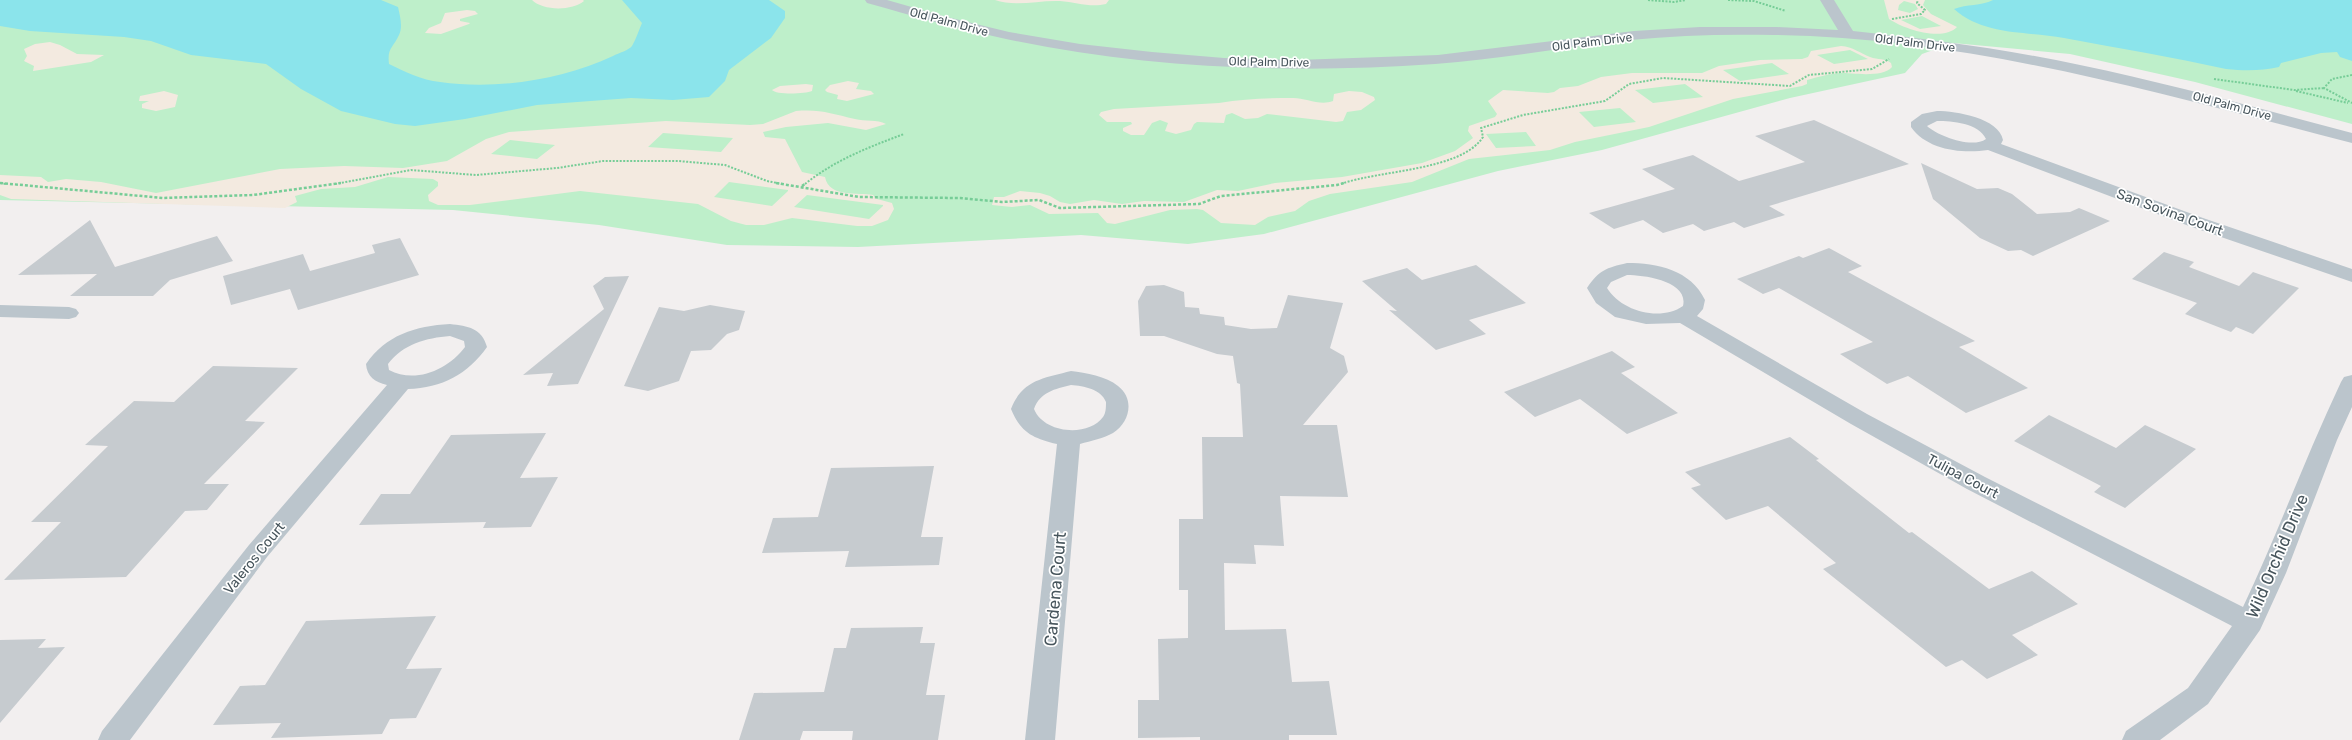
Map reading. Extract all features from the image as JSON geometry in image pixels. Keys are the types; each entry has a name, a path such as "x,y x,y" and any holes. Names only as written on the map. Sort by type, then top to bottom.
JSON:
{"street":[{"name":"Old Palm Drive","path":"872,0 938,20 1052,45 1191,59 1275,63 1353,63 1434,60 1496,54 1632,36 1702,31 1849,36 1888,39 1976,50 2076,67 2201,97 2352,138"},
{"path":"1827,0 1849,36"},
{"name":"Old Palm Drive","path":"2309,127 2352,143"},
{"name":"San Sovina Court","path":"1989,145 2196,222 2352,276"},
{"path":"0,311 69,314"},
{"name":"Tulipa Court","path":"1683,316 1852,415 1969,480 2250,623"},
{"name":"Valeros Court","path":"113,740 258,551 402,382"},
{"name":"Wild Orchid Drive","path":"2137,740 2198,696 2250,623 2273,573 2325,440 2352,382"},
{"name":"Cardena Court","path":"1040,740 1069,438"}],"path":[{"path":"1648,0 1686,0"},
{"path":"1889,19 1921,14 1925,10 1917,3 1918,0"},
{"path":"0,183 163,198 254,195 321,186 411,170 476,175 557,168 603,162 678,161 725,165 767,181 859,197 960,198 1002,202 1039,200 1060,208 1199,204 1221,196 1337,186 1359,177 1441,163 1477,146 1482,137 1481,128 1523,115 1605,102 1629,84 1663,78 1790,86 1807,75 1837,70 1863,72 1882,67 1891,57 1892,48 1888,39"},
{"path":"2352,74 2339,76 2328,82 2324,88 2334,95 2352,103"},
{"path":"2294,90 2352,103"},
{"path":"802,187 816,175 865,147 904,134"}],"green space":[{"path":"0,0 2352,0 2352,124 2195,82 2070,54 1953,43 1922,54 1905,73 1790,98 1602,150 1498,171 1264,234 1188,244 1081,235 858,247 727,245 599,225 453,210 0,200"}],"sand":[{"path":"532,0 584,1 572,7 550,8 537,4"},
{"path":"995,0 1109,0 1106,4 1094,5 1060,1 1011,3"},
{"path":"1884,0 1925,0 1923,5 1931,14 1957,27 1950,31 1933,34 1904,27 1889,19","holes":["1904,1 1915,4 1918,9 1910,13 1898,10 1899,5","1922,16 1941,26 1920,29 1901,20"]},
{"path":"467,10 475,11 478,14 460,19 460,21 470,23 469,24 441,34 425,33 429,28 441,23 445,13"},
{"path":"50,42 60,45 77,54 104,55 91,62 33,71 34,66 24,61 27,56 24,49 35,44"},
{"path":"1841,46 1853,49 1870,57 1886,60 1891,63 1892,67 1882,73 1875,74 1840,73 1819,77 1807,80 1807,84 1802,86 1733,99 1649,127 1575,142 1550,150 1469,159 1412,182 1330,194 1309,201 1295,211 1268,217 1255,225 1221,223 1203,210 1197,209 1170,210 1115,224 1107,223 1098,213 1049,214 1030,205 1012,207 992,205 994,197 1004,197 1020,191 1040,193 1050,196 1060,202 1070,204 1094,200 1122,204 1144,201 1184,202 1217,190 1238,191 1275,183 1342,177 1422,163 1455,151 1473,138 1468,131 1469,126 1495,117 1497,114 1488,101 1503,90 1548,93 1554,92 1560,88 1578,86 1601,77 1632,73 1702,73 1719,66 1760,60 1802,59 1808,57 1811,51","holes":["1850,50 1868,59 1834,64 1817,55","1772,63 1789,74 1740,81 1723,70","1685,84 1703,97 1653,103 1635,90","1620,108 1636,122 1594,127 1579,112","1526,132 1536,146 1496,148 1486,134"]},
{"path":"848,81 859,83 856,89 871,91 874,94 847,101 837,99 838,95 825,90 830,85"},
{"path":"806,84 813,85 812,91 791,94 779,93 772,90 780,86"},
{"path":"164,91 178,95 175,107 156,111 142,108 142,104 149,101 139,101 140,96"},
{"path":"1349,91 1362,92 1374,97 1375,100 1361,110 1347,112 1343,121 1336,122 1267,114 1258,118 1245,119 1232,113 1226,115 1224,123 1197,122 1191,130 1176,134 1165,131 1168,123 1160,120 1152,123 1144,135 1131,135 1123,131 1123,128 1132,124 1131,122 1107,122 1099,115 1101,112 1114,109 1219,103 1256,99 1293,98 1323,103 1333,101 1334,94"},
{"path":"796,111 813,111 826,112 859,120 882,122 886,124 866,130 828,123 786,127 763,132 765,137 785,139 802,172 825,177 828,184 838,191 873,195 877,199 892,203 894,209 888,220 872,226 857,226 792,218 764,225 746,225 731,221 698,204 580,191 470,205 438,205 429,201 428,195 438,186 438,182 433,179 388,177 355,187 321,189 295,196 297,202 285,208 11,199 0,195 0,175 41,177 48,182 66,179 101,182 156,193 280,169 344,166 403,168 447,161 486,139 509,132 666,121 750,125 763,124","holes":["663,133 733,138 721,152 648,147","510,140 555,145 537,159 491,154","729,182 788,190 772,206 714,197","807,195 883,205 869,219 794,207"]}],"water":[{"path":"0,0 381,0 398,7 401,21 400,32 390,51 389,64 414,75 433,81 483,85 506,84 551,77 593,64 629,49 632,46 642,23 622,0 769,0 785,11 785,18 771,38 729,70 725,81 709,97 673,100 631,98 537,105 465,119 415,126 395,124 341,111 301,89 266,64 191,55 151,41 124,37 30,31 0,26"},
{"path":"1993,0 2352,0 2352,61 2340,57 2337,52 2321,53 2281,63 2279,67 2253,70 2226,69 2064,38 1992,28 1966,18 1954,9"}],"building":[{"path":"1814,120 1909,164 1769,206 1785,215 1744,228 1734,222 1704,231 1693,224 1663,233 1643,220 1614,229 1589,213 1675,189 1642,169 1693,155 1739,181 1805,162 1755,136"},
{"path":"1921,163 1977,189 1998,188 2012,194 2037,214 2070,212 2079,208 2110,221 2033,256 2021,250 2008,251 1980,238 1933,199"},
{"path":"90,220 115,267 217,236 233,261 170,280 153,296 70,296 97,274 18,275"},
{"path":"400,238 419,275 298,310 290,289 231,305 223,276 303,254 310,271 375,253 372,245"},
{"path":"1829,248 1862,266 1848,272 1975,341 1959,347 2028,388 1966,413 1908,376 1887,384 1840,354 1873,342 1779,288 1763,294 1737,279 1799,256 1803,258"},
{"path":"2164,252 2194,262 2189,267 2239,286 2253,272 2299,288 2253,334 2236,327 2231,332 2185,314 2197,303 2132,279"},
{"path":"1476,265 1526,303 1469,320 1486,334 1436,350 1389,310 1397,311 1362,281 1407,268 1422,280"},
{"path":"629,276 578,384 547,386 553,373 523,375 604,309 593,286 605,277"},
{"path":"1164,285 1184,292 1185,307 1199,308 1200,314 1224,317 1225,325 1251,329 1277,328 1288,295 1343,303 1330,348 1344,356 1348,372 1303,425 1337,425 1348,497 1280,496 1284,546 1254,545 1256,564 1224,563 1225,630 1286,629 1292,682 1329,681 1337,735 1289,735 1289,740 1200,740 1200,737 1138,738 1138,700 1159,700 1158,639 1188,638 1188,590 1179,590 1179,519 1203,519 1202,437 1243,437 1240,384 1237,383 1233,356 1217,354 1164,336 1140,336 1138,301 1146,286"},
{"path":"710,305 745,311 739,330 727,334 711,350 691,351 679,381 648,391 624,386 659,307 684,311"},
{"path":"1612,351 1635,367 1621,373 1678,413 1627,434 1580,399 1535,417 1504,392"},
{"path":"213,366 298,368 245,421 265,422 204,484 229,484 207,510 185,511 126,577 4,580 61,522 31,522 108,446 85,445 134,401 174,402"},
{"path":"2049,415 2116,448 2145,425 2196,449 2125,508 2094,492 2101,486 2014,441"},
{"path":"546,433 520,478 558,477 531,527 483,528 486,522 359,525 381,494 410,494 451,435"},
{"path":"1790,437 1819,459 1816,460 1909,533 1912,532 1989,589 2032,571 2078,604 2012,635 2038,655 1987,679 1962,660 1946,667 1823,569 1836,563 1768,506 1726,520 1691,488 1701,485 1685,472"},
{"path":"934,466 921,537 943,537 939,565 845,567 849,551 762,553 773,518 818,517 831,468"},
{"path":"436,616 406,669 442,668 416,718 390,719 382,734 271,738 281,723 213,725 240,686 265,685 306,621"},
{"path":"923,627 920,643 935,643 926,695 945,695 938,740 852,740 853,731 803,731 800,740 739,740 754,693 824,692 834,648 846,648 851,628"},
{"path":"46,639 38,648 65,647 0,723 0,640"}]}
